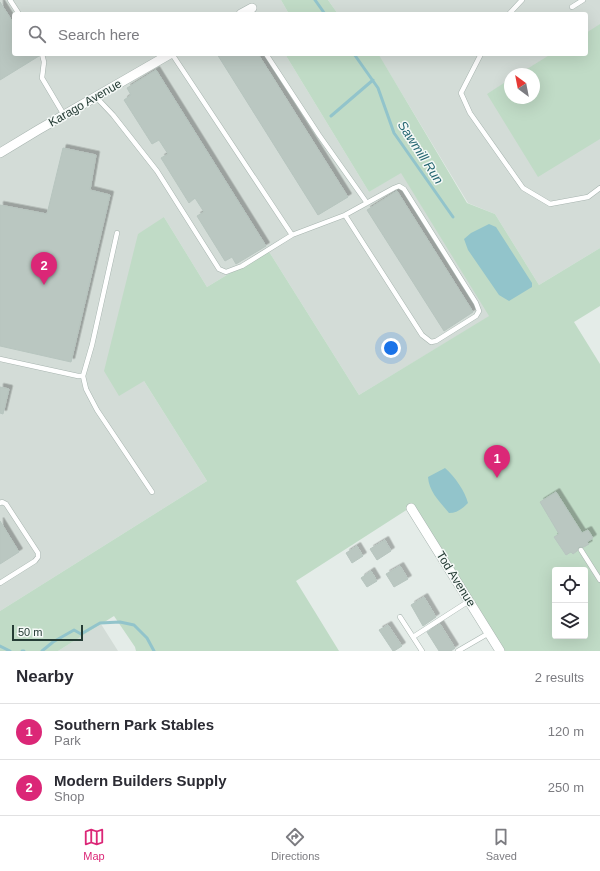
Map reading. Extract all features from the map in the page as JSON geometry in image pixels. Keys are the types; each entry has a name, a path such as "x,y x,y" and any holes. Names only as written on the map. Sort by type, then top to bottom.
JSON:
{"street":[{"path":"245,12 252,8"},
{"name":"Karago Avenue","path":"0,153 168,56"},
{"name":"Tod Avenue","path":"411,508 500,651"}],"lane":[{"path":"10,0 18,12"},
{"path":"511,12 522,0"},
{"path":"572,7 582,0"},
{"path":"42,56 44,62 42,78 64,115"},
{"path":"172,56 292,235"},
{"path":"267,56 319,135 367,203"},
{"path":"479,56 461,93 470,113 523,188 550,204 588,197 600,188"},
{"path":"96,98 113,115 157,171 219,269 226,272 242,266 292,235 345,214 399,186 404,189 476,303 479,311 476,316 436,341 431,342 426,339 345,214"},
{"path":"117,233 92,345 83,376 86,389 97,410 152,492"},
{"path":"0,358 83,376"},
{"path":"0,503 2,502 6,504 38,553 38,557 35,561 0,583"},
{"path":"581,550 600,580"},
{"path":"413,637 469,601"},
{"path":"400,617 422,651"},
{"path":"458,651 489,633"}],"shaded area":[{"path":"0,0 281,0 288,12 12,12 12,56 286,56 369,192 401,172 490,316 359,395 268,250 207,287 164,217 144,381 207,481 0,611"},
{"path":"328,0 600,0 600,248 539,285 495,214 468,203 379,56 588,56 588,12 337,12"},
{"path":"101,624 118,651 58,651"}],"green space":[{"path":"281,0 328,0 337,12 288,12"},
{"path":"600,24 600,139 538,177 487,94 504,83 504,104 540,104 540,68 529,68 548,56 588,56 588,32"},
{"path":"286,56 380,56 467,203 495,214 539,285 600,248 600,306 574,322 600,364 600,651 500,651 408,509 296,581 339,651 136,651 135,647 114,616 58,651 0,651 0,611 207,481 144,381 119,396 104,371 138,234 164,217 207,287 268,250 359,395 489,316 401,173 369,192"}],"water":[{"path":"489,224 496,227 532,283 532,287 509,301 499,295 468,250 464,239 471,233"},
{"path":"445,468 459,484 468,503 464,507 452,513 449,513 433,492 430,487 428,477"}],"building":[{"path":"0,2 12,21 12,56 39,56 0,80"},
{"path":"218,56 259,56 348,197 318,215"},
{"path":"156,70 266,246 236,264 232,257 225,261 197,216 204,212 195,198 189,203 161,158 168,154 159,140 152,144 124,100 131,95 127,88"},
{"path":"63,148 96,155 90,190 110,195 71,362 0,346 0,205 47,214"},
{"path":"397,191 473,312 444,331 367,210"},
{"path":"0,387 9,389 3,414 0,413"},
{"path":"556,492 582,533 588,530 593,538 587,542 589,544 584,547 579,547 573,554 571,552 566,555 554,537 559,534 540,502"},
{"path":"0,521 19,552 0,564"},
{"path":"385,540 391,551 377,560 370,549"},
{"path":"357,546 363,556 352,563 346,553"},
{"path":"400,566 408,579 394,587 386,574"},
{"path":"371,571 377,581 367,587 361,578"},
{"path":"424,597 436,617 423,626 411,605"},
{"path":"440,624 455,648 451,651 439,651 427,632"},
{"path":"388,625 402,646 394,651 379,630"}],"waterway":[{"name":"Sawmill Run","path":"315,0 324,12"},
{"name":"Sawmill Run","path":"355,56 378,88 394,133 453,217"},
{"path":"331,116 373,80"},
{"path":"42,651 53,642 74,630 81,634 100,623 120,622 134,625 147,638 154,651"},
{"path":"0,646 10,651"}],"place":[{"name":"Modern Builders Supply","path":"44,285"},
{"name":"Southern Park Stables","path":"497,478"}]}
